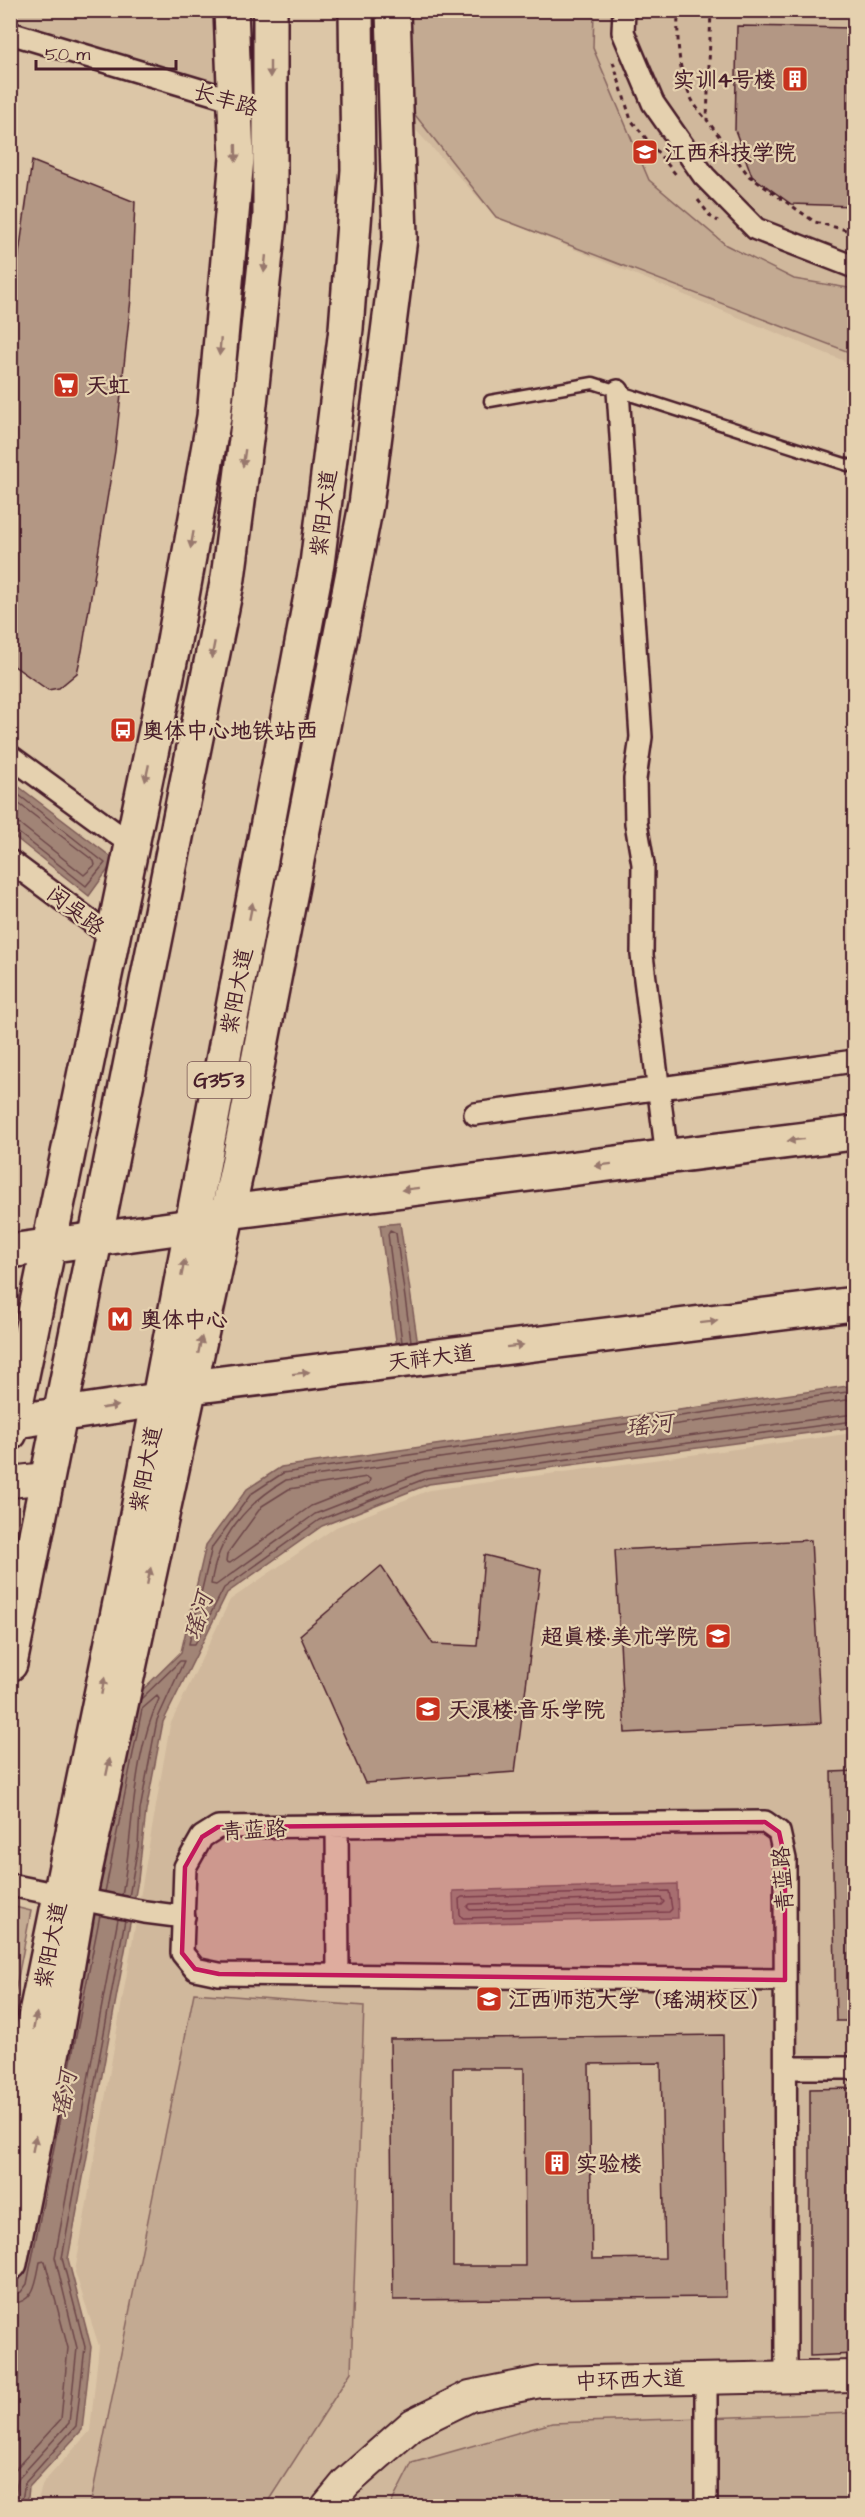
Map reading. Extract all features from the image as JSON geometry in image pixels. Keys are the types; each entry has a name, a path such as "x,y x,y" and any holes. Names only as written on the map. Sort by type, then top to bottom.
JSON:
{"main road":[{"path":"11,1426 172,651 214,417 237,158 231,10"},
{"path":"10,1664 228,578 247,432 270,216 270,10"},
{"name":"紫阳大道","path":"10,2140 70,1897 158,1400 317,564 347,318 358,170 356,10"},
{"path":"10,2263 54,2045 70,1897 191,1387 228,1212 366,505 400,238 393,10"},
{"path":"10,1251 191,1226 228,1212 855,1133"},
{"name":"天祥大道","path":"11,1426 59,1415 158,1400 191,1387 855,1304"}],"street":[{"path":"624,10 623,32 653,103 704,176 756,229 855,267"},
{"name":"长丰路","path":"10,33 270,111"},
{"path":"618,391 641,737 635,779 636,823 643,864 642,955 667,1157"},
{"path":"10,756 132,844"},
{"name":"闵吴路","path":"10,861 112,938"},
{"path":"475,1114 855,1061"},
{"path":"10,1482 46,1478"},
{"name":"青蓝路","path":"785,1980 219,1974 195,1969 182,1953 185,1867 202,1837 218,1827 765,1822 779,1832 785,1859 786,2376"},
{"path":"337,1826 338,1975"},
{"path":"10,1885 145,1912 184,1917"},
{"path":"785,2068 855,2068"},
{"name":"中环西大道","path":"327,2506 346,2483 413,2424 470,2396 540,2382 706,2377 855,2376"},
{"path":"706,2377 706,2506"}],"lane":[{"path":"490,401 593,384 855,467"}],"path":[{"path":"678,10 677,56 694,106 749,176 815,222 855,232"},
{"path":"707,120 711,10"}],"highlighted area":[{"path":"765,1822 779,1832 785,1859 785,1980 219,1974 195,1969 182,1953 185,1867 202,1837 218,1827"}],"shaded area":[{"path":"10,11 219,11 225,87 11,21"},
{"name":"江西科技学院","path":"368,11 854,11 854,365 496,217 376,87"},
{"path":"383,11 594,11 593,48 649,180 726,245 794,279 854,289 854,354 496,217 389,82"},
{"name":"江西师范大学（瑶湖校区）","path":"854,1433 854,2506 36,2506 43,2483 90,2431 99,2346 75,2272 170,1725 230,1600 336,1527 430,1490"},
{"path":"10,1906 31,1911 11,2013"},
{"path":"194,1993 364,2006 351,2372 265,2506 90,2506"},
{"path":"854,2413 854,2506 390,2506 412,2463 552,2423"}],"water":[{"path":"10,780 115,860 89,896 11,834"},
{"path":"400,1223 419,1352 398,1355 380,1225"},
{"name":"瑶河","path":"854,1385 854,1427 429,1484 322,1526 227,1593 163,1722 146,1811 138,1880 68,2259 91,2347 82,2430 29,2487 27,2506 11,2506 11,2296 130,1702 181,1652 206,1545 247,1489 281,1467"},
{"path":"677,1884 678,1918 454,1924 453,1891"}],"building":[{"name":"实训4号楼","path":"737,26 855,28 855,206 791,204 752,176 735,130"},
{"name":"天虹","path":"32,161 135,202 131,299 115,451 82,651 77,673 59,688 48,690 10,663 10,318"},
{"name":"超真楼·美术学院","path":"811,1540 821,1723 625,1733 615,1550"},
{"name":"天浪楼·音乐学院","path":"484,1555 541,1569 515,1772 365,1783 300,1635 381,1566 433,1644 477,1646"},
{"path":"855,1771 855,2021 836,2021 831,1772"},
{"name":"实验楼","path":"723,2035 726,2297 393,2300 390,2039","holes":["661,2063 665,2258 592,2259 589,2064","453,2068 524,2068 525,2266 453,2266"]},
{"path":"855,2088 855,2354 810,2356 810,2089"}],"place":[{"name":"实训4号楼","path":"795,79"},
{"name":"江西科技学院","path":"645,152"},
{"name":"天虹","path":"66,385"},
{"name":"奥体中心地铁站西","path":"123,730"},
{"name":"奥体中心","path":"120,1319"},
{"name":"超真楼·美术学院","path":"718,1636"},
{"name":"天浪楼·音乐学院","path":"428,1709"},
{"name":"江西师范大学（瑶湖校区）","path":"489,1999"},
{"name":"实验楼","path":"557,2163"}]}
